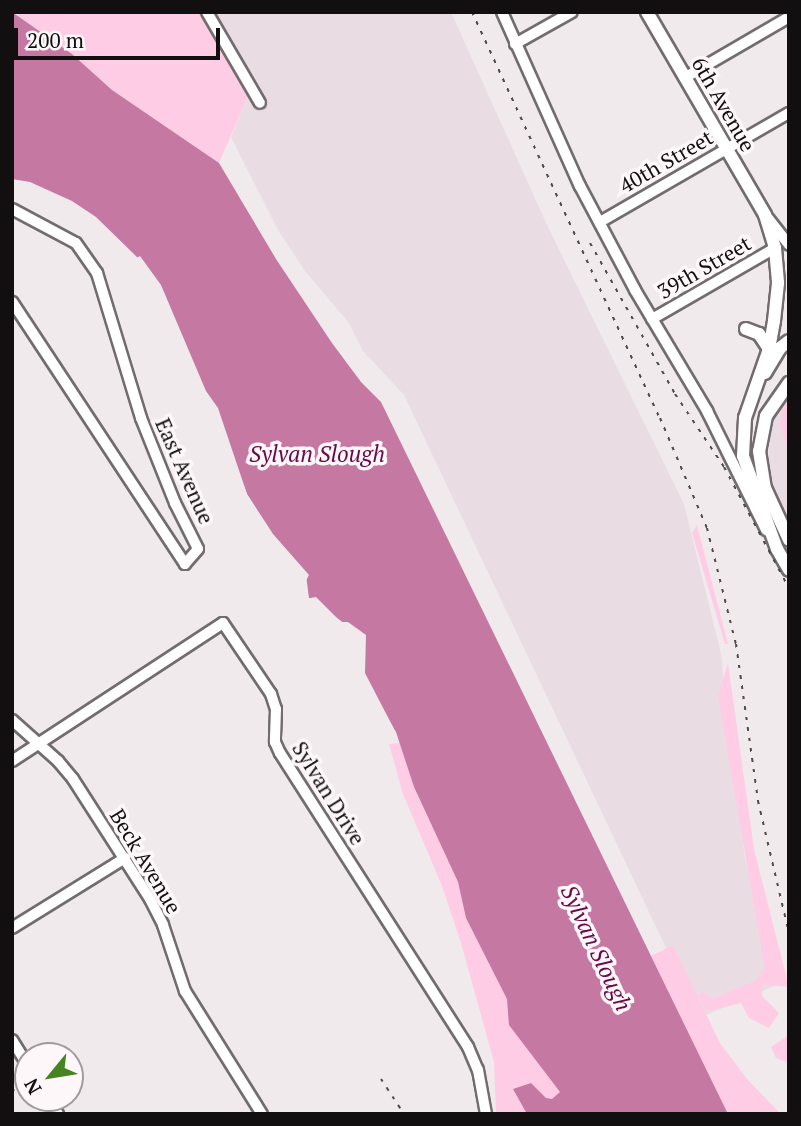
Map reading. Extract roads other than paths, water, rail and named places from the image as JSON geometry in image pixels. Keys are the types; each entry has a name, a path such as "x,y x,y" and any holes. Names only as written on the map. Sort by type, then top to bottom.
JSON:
{"main road":[{"name":"6th Avenue","path":"647,12 765,215 785,244 769,349 752,394"},
{"path":"746,329 759,334 769,349"},
{"path":"789,341 780,348 752,394 745,418 743,456 777,549 789,570"},
{"path":"789,383 773,403 763,427 759,451 762,475 789,540"}],"street":[{"path":"207,12 260,103"},
{"path":"502,12 560,146 652,319 707,411 733,468 777,549"},
{"path":"515,44 572,12"},
{"path":"686,76 789,17"},
{"name":"40th Street","path":"600,222 789,113"},
{"name":"East Avenue","path":"12,209 76,243 97,273 141,418 175,503 198,549 184,564 12,302"},
{"name":"39th Street","path":"652,319 785,244"},
{"name":"Sylvan Drive","path":"12,761 223,623 271,694 275,709 275,742 280,753 468,1046 478,1070 486,1114"},
{"name":"Beck Avenue","path":"12,720 66,770 125,858 158,914 192,1005 262,1114"},
{"path":"60,730 55,738 55,748 66,770"},
{"path":"12,929 125,858"}],"water":[{"name":"Sylvan Slough","path":"12,12 72,54 112,90 219,163 276,259 332,343 361,382 381,402 728,1114 527,1114 513,1089 531,1083 546,1098 552,1099 560,1092 509,1025 507,999 466,918 458,882 414,787 396,732 370,688 361,666 362,636 309,598 306,575 270,532 247,494 215,409 198,381 165,303 138,258 96,217 72,201 30,182 12,179"}],"railway":[{"path":"472,12 660,418 707,528 736,644 758,801 789,933"},
{"path":"590,243 675,394 724,467 789,588"},
{"path":"381,1079 404,1114"},
{"path":"12,1089 46,1114"}]}
